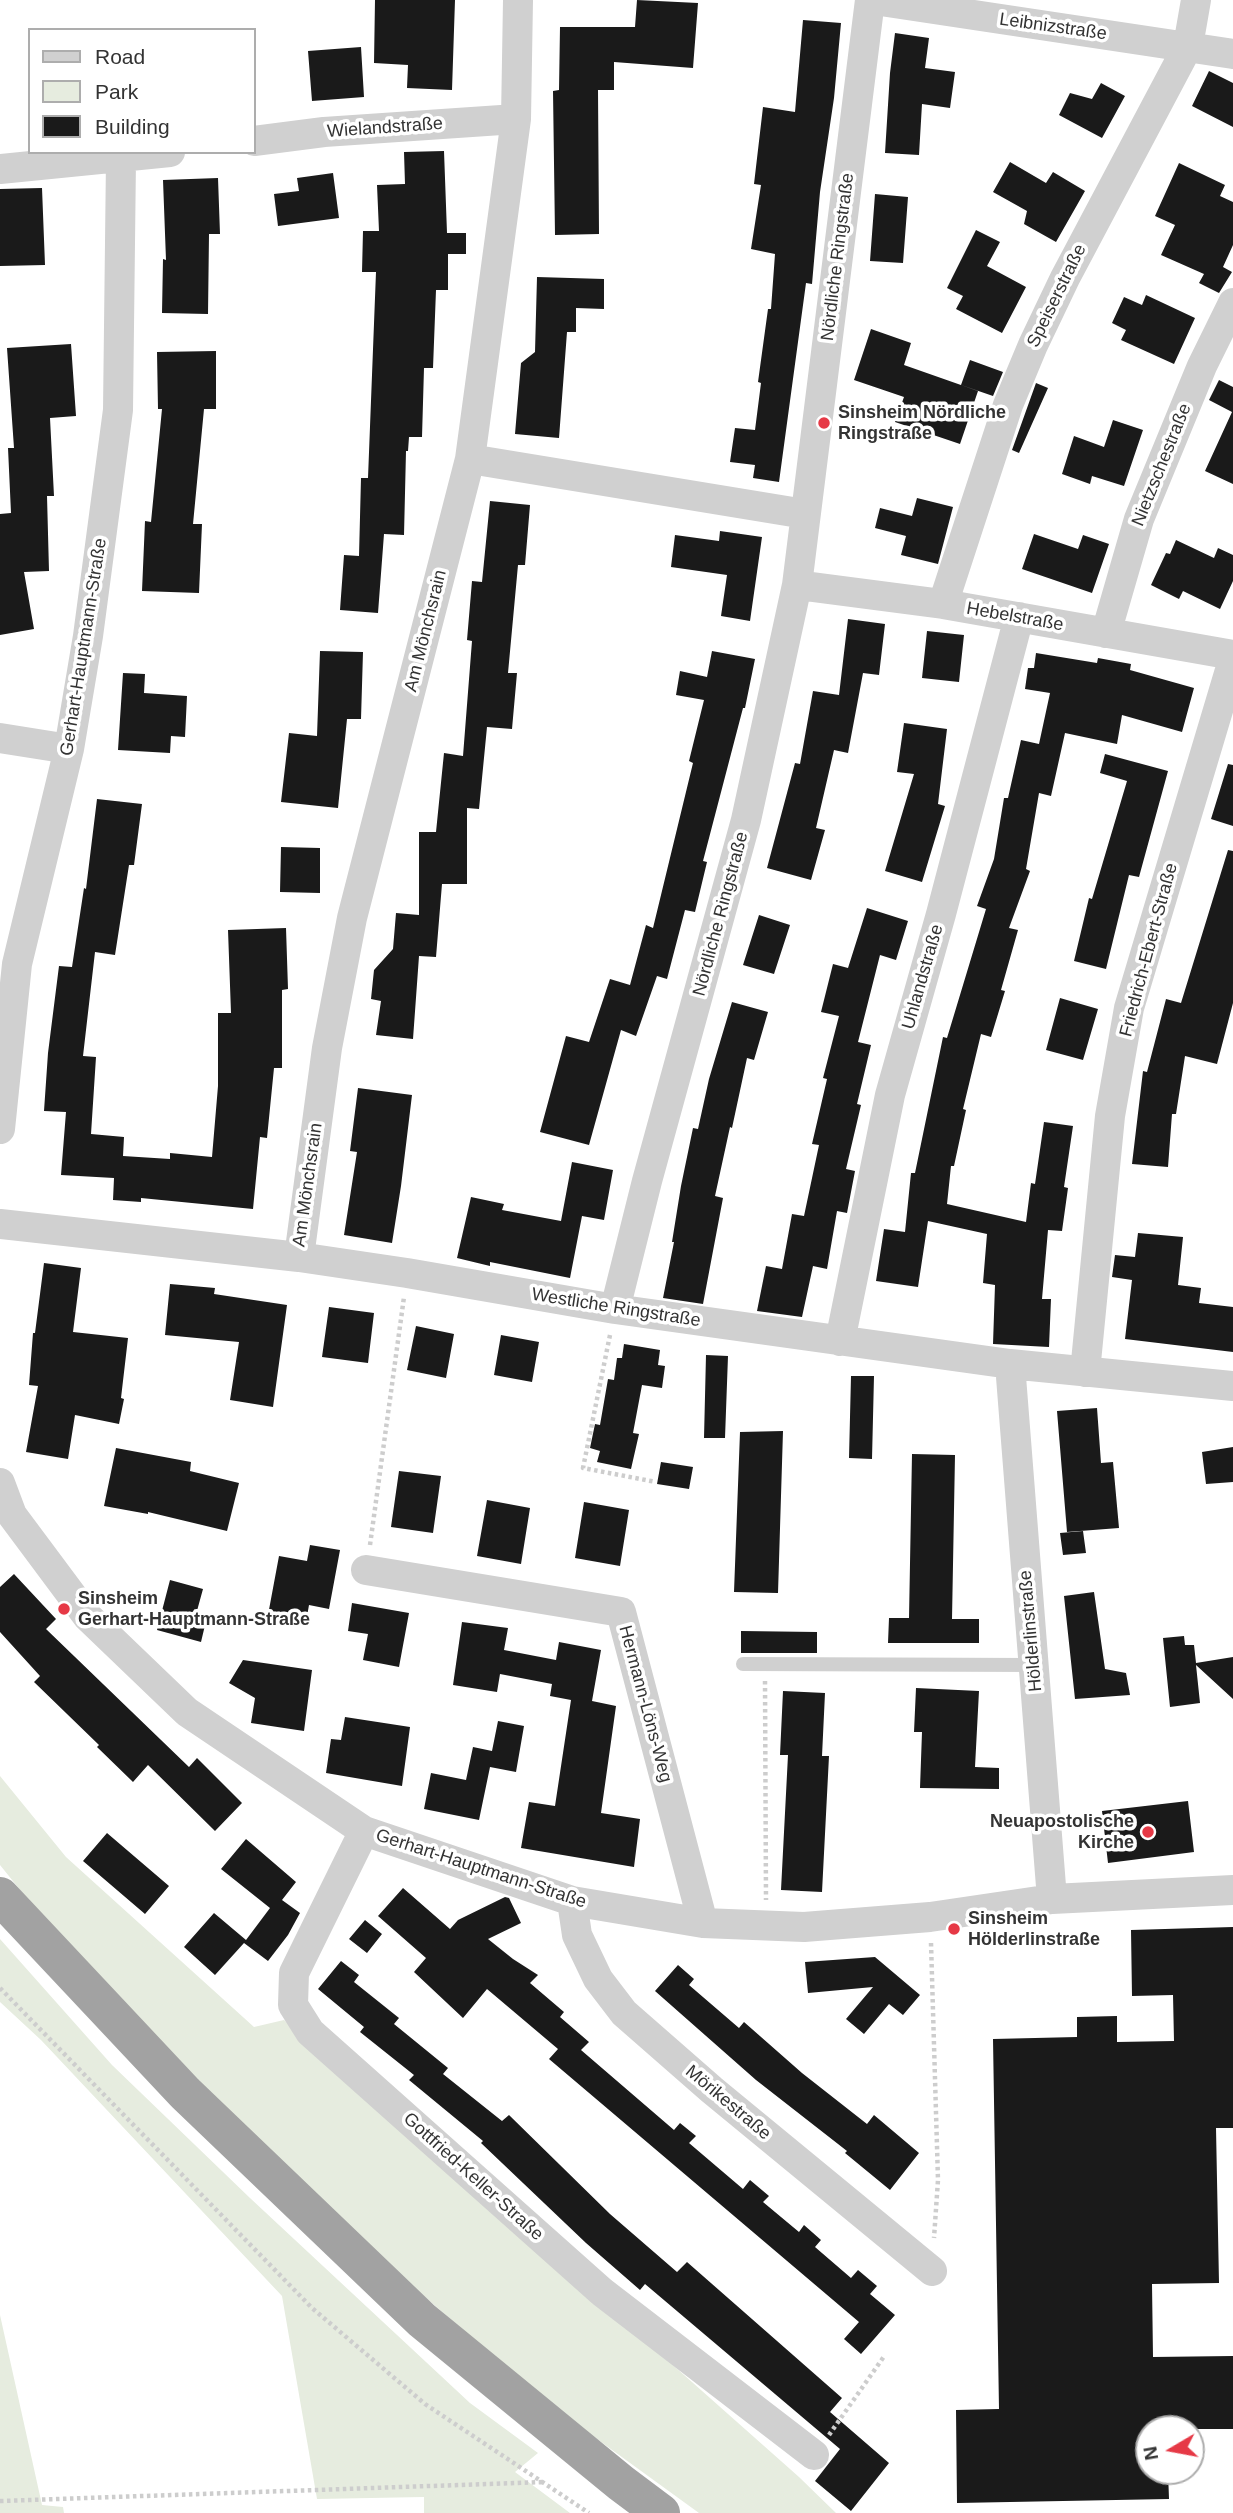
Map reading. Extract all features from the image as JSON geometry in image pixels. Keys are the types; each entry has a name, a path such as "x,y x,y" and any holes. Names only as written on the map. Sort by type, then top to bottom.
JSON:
{"highway":[{"path":"0,1896 184,2093 422,2320 621,2483 662,2513"}],"street":[{"name":"Am Mönchsrain","path":"299,1257 327,1048 352,918 470,459 516,119 518,0"},
{"name":"Leibnizstraße","path":"872,0 1233,54"},
{"name":"Nördliche Ringstraße","path":"615,1309 647,1181 746,820 797,585 872,0"},
{"name":"Speiserstraße","path":"943,604 1008,405 1033,345 1065,278 1188,46 1196,0"},
{"name":"Wielandstraße","path":"256,141 324,132 516,119"},
{"path":"0,169 156,154"},
{"name":"Gerhart-Hauptmann-Straße","path":"0,1129 17,964 69,749 88,636 118,410 121,159"},
{"name":"Nietzschestraße","path":"1106,633 1139,519 1202,366 1233,303"},
{"path":"470,459 805,514"},
{"name":"Hebelstraße","path":"797,585 943,604 1233,654"},
{"name":"Uhlandstraße","path":"840,1341 890,1095 1019,617"},
{"name":"Friedrich-Ebert-Straße","path":"1085,1371 1110,1116 1129,1008 1233,660"},
{"path":"0,738 69,749"},
{"name":"Westliche Ringstraße","path":"0,1224 299,1257 615,1309 1010,1364 1233,1386"},
{"name":"Hölderlinstraße","path":"1010,1364 1052,1899"},
{"name":"Gerhart-Hauptmann-Straße","path":"0,1483 12,1515 88,1617 187,1712 364,1831 572,1901 702,1923 804,1927 930,1917 1052,1899 1233,1890"},
{"name":"Hermann-Löns-Weg","path":"366,1570 621,1612 702,1923"},
{"name":"Gottfried-Keller-Straße","path":"364,1831 295,1973 293,2005 310,2032 602,2292 814,2455"},
{"name":"Mörikestraße","path":"572,1901 578,1936 598,1979 624,2013 712,2091 932,2270"}],"lane":[{"path":"743,1664 1034,1665"}],"path":[{"path":"366,1570 407,1273"},
{"path":"615,1309 583,1468 656,1482"},
{"path":"765,1664 766,1925"},
{"path":"930,1917 938,2180 932,2270"},
{"path":"0,1988 312,2308 425,2404 589,2513"},
{"path":"814,2455 885,2355"},
{"path":"0,2501 546,2482"}],"green space":[{"path":"0,1776 66,1857 254,2027 284,2020 799,2477 836,2513 699,2513 546,2402 379,2257 181,2069 0,1865"},
{"path":"0,1939 112,2065 250,2198 470,2403 538,2453 515,2472 570,2513 424,2513 424,2497 317,2499 282,2296 41,2040 0,2002"},
{"path":"0,2315 42,2505 63,2507 64,2513 0,2513"}],"building":[{"path":"375,0 455,0 452,90 407,88 408,65 374,63"},
{"path":"637,0 698,3 693,68 614,62 614,90 598,90 599,234 555,235 553,91 559,90 560,27 635,27"},
{"path":"803,20 841,23 834,98 820,192 812,284 806,283 779,482 753,478 755,465 730,462 735,428 755,430 761,383 758,382 768,309 771,309 775,254 751,249 761,185 754,184 763,107 795,112"},
{"path":"895,33 929,38 925,68 955,72 950,108 922,104 919,155 885,153"},
{"path":"361,47 364,97 312,101 308,51"},
{"path":"1209,71 1233,83 1233,127 1192,106"},
{"path":"1101,83 1125,96 1102,138 1059,115 1070,93 1092,99"},
{"path":"444,151 447,233 466,233 466,254 448,254 448,290 436,290 433,368 424,368 422,437 409,437 406,451 404,535 384,534 378,613 340,610 344,555 359,556 361,478 368,478 376,272 362,272 363,231 379,231 377,185 405,184 404,152"},
{"path":"1010,162 1046,183 1053,172 1085,191 1056,242 1024,224 1027,211 993,192"},
{"path":"1179,163 1225,185 1220,196 1233,202 1233,245 1223,267 1232,272 1219,293 1199,283 1204,274 1161,255 1175,225 1155,216"},
{"path":"333,173 339,218 278,226 274,194 299,191 297,178"},
{"path":"218,178 220,234 209,234 208,314 162,313 163,259 166,260 163,180"},
{"path":"42,188 45,265 0,266 0,189"},
{"path":"875,194 908,197 903,263 870,261"},
{"path":"976,230 1000,242 987,266 1026,287 1002,333 956,309 963,296 947,288"},
{"path":"537,277 604,279 604,309 576,308 576,332 567,332 559,438 515,434 521,363 535,352"},
{"path":"1146,295 1195,318 1174,364 1121,340 1126,330 1112,323 1124,297 1142,305"},
{"path":"871,329 911,343 904,365 978,391 960,444 895,422 904,397 854,380"},
{"path":"71,344 76,416 50,418 54,496 47,496 49,571 24,572 34,629 0,635 0,514 11,513 8,448 14,448 7,348"},
{"path":"216,351 216,409 204,409 193,524 202,524 199,593 142,591 145,521 151,522 162,409 158,409 157,352"},
{"path":"970,360 1003,372 993,396 961,385"},
{"path":"1219,380 1233,387 1233,484 1205,471 1232,412 1209,400"},
{"path":"1036,383 1048,388 1019,453 1012,450"},
{"path":"1113,420 1143,430 1124,486 1092,476 1090,484 1062,474 1074,436 1104,447"},
{"path":"917,498 953,507 938,564 901,555 906,536 875,528 880,508 912,516"},
{"path":"490,501 530,505 525,565 518,565 508,673 517,673 512,729 487,727 479,809 467,808 467,884 442,884 436,957 419,956 413,1039 376,1035 381,1001 371,999 374,970 393,949 396,913 419,915 419,832 436,832 444,753 463,756 472,641 467,640 472,581 482,582"},
{"path":"720,531 762,537 750,621 721,616 727,575 671,567 675,535 719,541"},
{"path":"1034,534 1078,549 1083,535 1109,544 1092,593 1022,569"},
{"path":"1176,540 1214,558 1218,548 1233,555 1233,581 1220,609 1183,591 1179,599 1151,585 1166,553 1170,554"},
{"path":"848,619 885,624 879,675 863,673 848,753 834,750 816,828 825,830 811,880 767,868 795,763 800,764 813,691 839,695"},
{"path":"927,631 964,635 959,682 922,678"},
{"path":"320,651 363,652 361,719 347,719 338,808 281,802 289,733 317,736"},
{"path":"712,651 755,659 745,708 703,861 707,862 695,912 685,910 667,979 657,976 636,1036 621,1030 589,1145 540,1132 566,1036 589,1042 610,979 630,985 646,925 653,928 693,763 689,761 704,700 676,695 680,671 707,677"},
{"path":"1036,653 1097,663 1098,658 1131,664 1130,670 1194,688 1182,732 1122,715 1117,744 1065,733 1051,796 1039,793 1026,869 1030,871 1009,928 1018,930 1001,990 1005,991 991,1037 981,1034 963,1109 966,1110 954,1166 951,1166 947,1204 1026,1222 1031,1183 1035,1184 1044,1122 1073,1126 1064,1187 1068,1188 1062,1231 1048,1230 1042,1299 1051,1299 1049,1347 993,1344 995,1285 983,1283 987,1234 928,1221 918,1287 876,1281 884,1229 905,1232 911,1173 915,1173 943,1037 947,1038 986,909 977,906 994,859 1004,798 1008,798 1021,740 1039,744 1050,693 1025,689 1028,668 1034,668"},
{"path":"123,673 145,674 144,693 187,696 185,737 171,736 170,753 118,750"},
{"path":"904,723 947,729 938,804 945,806 922,882 885,871 914,774 897,772"},
{"path":"1105,754 1168,771 1139,877 1129,875 1106,969 1074,961 1089,898 1092,899 1127,781 1100,773"},
{"path":"1228,764 1233,765 1233,826 1211,819"},
{"path":"97,799 142,804 134,865 129,865 115,955 95,952 83,1056 96,1057 91,1134 124,1137 123,1156 170,1159 170,1153 212,1157 218,1086 218,1013 231,1013 228,930 286,928 288,989 282,990 282,1068 274,1068 267,1138 260,1137 253,1209 141,1198 141,1202 113,1200 114,1178 61,1175 66,1112 44,1111 48,1053 59,966 72,967 84,888 86,889"},
{"path":"281,847 320,848 320,893 280,892"},
{"path":"1228,850 1233,851 1233,1003 1217,1064 1185,1056 1176,1114 1172,1114 1168,1167 1132,1164 1143,1071 1147,1072 1166,999 1181,1003"},
{"path":"867,908 908,921 896,960 880,955 858,1042 871,1045 846,1169 855,1171 847,1213 837,1211 827,1269 813,1266 802,1317 757,1311 766,1266 782,1269 792,1214 804,1216 819,1145 812,1144 827,1079 823,1078 839,1016 821,1012 833,964 848,968"},
{"path":"759,915 790,925 774,974 743,965"},
{"path":"1060,998 1098,1009 1083,1060 1046,1050"},
{"path":"732,1002 768,1012 754,1060 747,1058 732,1128 730,1127 715,1196 723,1198 703,1304 663,1298 693,1128 698,1129 709,1079"},
{"path":"358,1088 412,1095 392,1243 344,1235 357,1152 350,1151"},
{"path":"572,1162 613,1170 604,1220 582,1216 570,1278 490,1262 490,1266 457,1258 471,1197 504,1204 502,1210 561,1221"},
{"path":"1138,1233 1183,1237 1178,1285 1201,1288 1199,1303 1233,1307 1233,1352 1125,1339 1132,1280 1112,1277 1115,1255 1135,1257"},
{"path":"44,1263 81,1268 73,1332 128,1338 121,1398 124,1399 119,1424 75,1415 68,1459 26,1452 38,1386 29,1385 33,1333"},
{"path":"170,1284 215,1288 214,1294 287,1305 273,1407 230,1400 239,1342 165,1335"},
{"path":"329,1307 374,1313 368,1363 322,1357"},
{"path":"416,1326 454,1334 446,1378 407,1370"},
{"path":"501,1335 539,1342 532,1382 494,1375"},
{"path":"624,1344 660,1350 658,1365 665,1366 662,1388 642,1385 633,1433 639,1434 631,1469 597,1462 600,1451 590,1448 595,1424 600,1425 608,1379 614,1380 617,1358 622,1358"},
{"path":"706,1355 728,1356 725,1438 704,1438"},
{"path":"851,1376 874,1376 872,1459 849,1458"},
{"path":"1097,1408 1101,1463 1113,1462 1119,1528 1067,1532 1057,1411"},
{"path":"783,1431 778,1593 734,1592 740,1432"},
{"path":"1233,1447 1233,1482 1206,1484 1202,1452"},
{"path":"116,1448 191,1462 190,1471 239,1483 227,1531 148,1512 104,1506"},
{"path":"912,1454 955,1455 952,1619 979,1619 979,1643 888,1643 889,1618 909,1618"},
{"path":"661,1462 693,1467 689,1489 657,1484"},
{"path":"399,1471 441,1476 433,1533 391,1527"},
{"path":"487,1500 530,1508 521,1564 477,1556"},
{"path":"584,1502 629,1510 620,1566 575,1558"},
{"path":"1083,1531 1086,1553 1063,1555 1060,1533"},
{"path":"310,1545 340,1550 329,1609 309,1605 306,1622 268,1615 279,1556 307,1561"},
{"path":"14,1574 56,1619 46,1629 189,1767 197,1758 242,1803 215,1831 148,1765 133,1782 34,1682 40,1676 0,1632 0,1587"},
{"path":"170,1580 203,1589 195,1618 206,1621 201,1642 157,1630"},
{"path":"1094,1592 1105,1669 1126,1673 1130,1695 1075,1699 1064,1596"},
{"path":"352,1603 409,1613 399,1667 363,1660 368,1634 348,1631"},
{"path":"462,1622 508,1628 504,1650 556,1660 559,1642 601,1650 592,1701 616,1706 601,1813 640,1819 634,1867 521,1848 529,1802 555,1806 571,1700 550,1696 552,1684 500,1674 497,1692 453,1685"},
{"path":"741,1631 817,1632 817,1653 741,1653"},
{"path":"1184,1636 1185,1645 1194,1645 1196,1663 1233,1657 1233,1699 1196,1665 1200,1703 1170,1707 1163,1638"},
{"path":"243,1660 312,1670 304,1731 251,1723 255,1698 229,1683"},
{"path":"916,1688 979,1691 975,1767 999,1768 999,1789 920,1788 922,1732 914,1732"},
{"path":"783,1691 825,1693 822,1756 829,1756 822,1892 781,1890 788,1755 780,1755"},
{"path":"345,1717 410,1727 402,1786 326,1773 331,1739 341,1740"},
{"path":"498,1721 524,1726 516,1772 490,1767 479,1820 424,1809 431,1773 466,1780 473,1747 492,1751"},
{"name":"Neuapostolische Kirche","path":"1188,1801 1194,1852 1108,1863 1102,1811"},
{"path":"107,1833 169,1886 145,1914 83,1861"},
{"path":"246,1839 296,1882 282,1900 300,1913 288,1935 268,1961 244,1943 215,1975 184,1947 214,1913 246,1940 270,1908 221,1869"},
{"path":"403,1888 450,1929 458,1920 505,1897 509,1898 521,1923 488,1939 538,1975 530,1983 564,2012 560,2017 589,2042 581,2050 674,2130 680,2123 696,2136 689,2143 743,2189 750,2180 769,2196 763,2202 799,2232 804,2225 821,2240 815,2247 851,2278 858,2270 877,2286 870,2294 895,2315 861,2354 844,2339 859,2322 549,2059 558,2049 487,1989 463,2018 414,1972 426,1958 378,1916"},
{"path":"365,1920 382,1934 367,1953 349,1939"},
{"path":"1233,1927 1233,2128 1216,2128 1219,2283 1152,2284 1153,2357 1233,2356 1233,2429 1205,2429 1205,2415 1135,2415 1135,2485 1168,2485 1169,2499 957,2503 956,2410 999,2409 993,2039 1077,2037 1077,2017 1117,2016 1117,2042 1174,2041 1173,1995 1132,1996 1131,1930"},
{"path":"875,1957 920,1995 903,2015 889,2004 864,2034 846,2019 873,1987 808,1993 805,1962"},
{"path":"341,1961 359,1975 354,1982 399,2018 394,2024 448,2068 443,2074 502,2121 509,2115 610,2214 677,2272 687,2262 842,2398 830,2412 889,2463 851,2511 815,2481 840,2449 645,2284 640,2290 586,2243 481,2143 483,2141 409,2080 414,2075 360,2032 364,2027 318,1989"},
{"path":"678,1965 694,1979 689,1985 739,2028 744,2022 802,2073 867,2124 874,2115 919,2153 890,2190 845,2153 847,2151 756,2080 655,1991"}],"place":[{"name":"Sinsheim Nördliche Ringstraße","path":"824,423"},
{"name":"Sinsheim Gerhart-Hauptmann-Straße","path":"64,1609"},
{"name":"Neuapostolische Kirche","path":"1148,1832"},
{"name":"Sinsheim Hölderlinstraße","path":"954,1929"}]}
